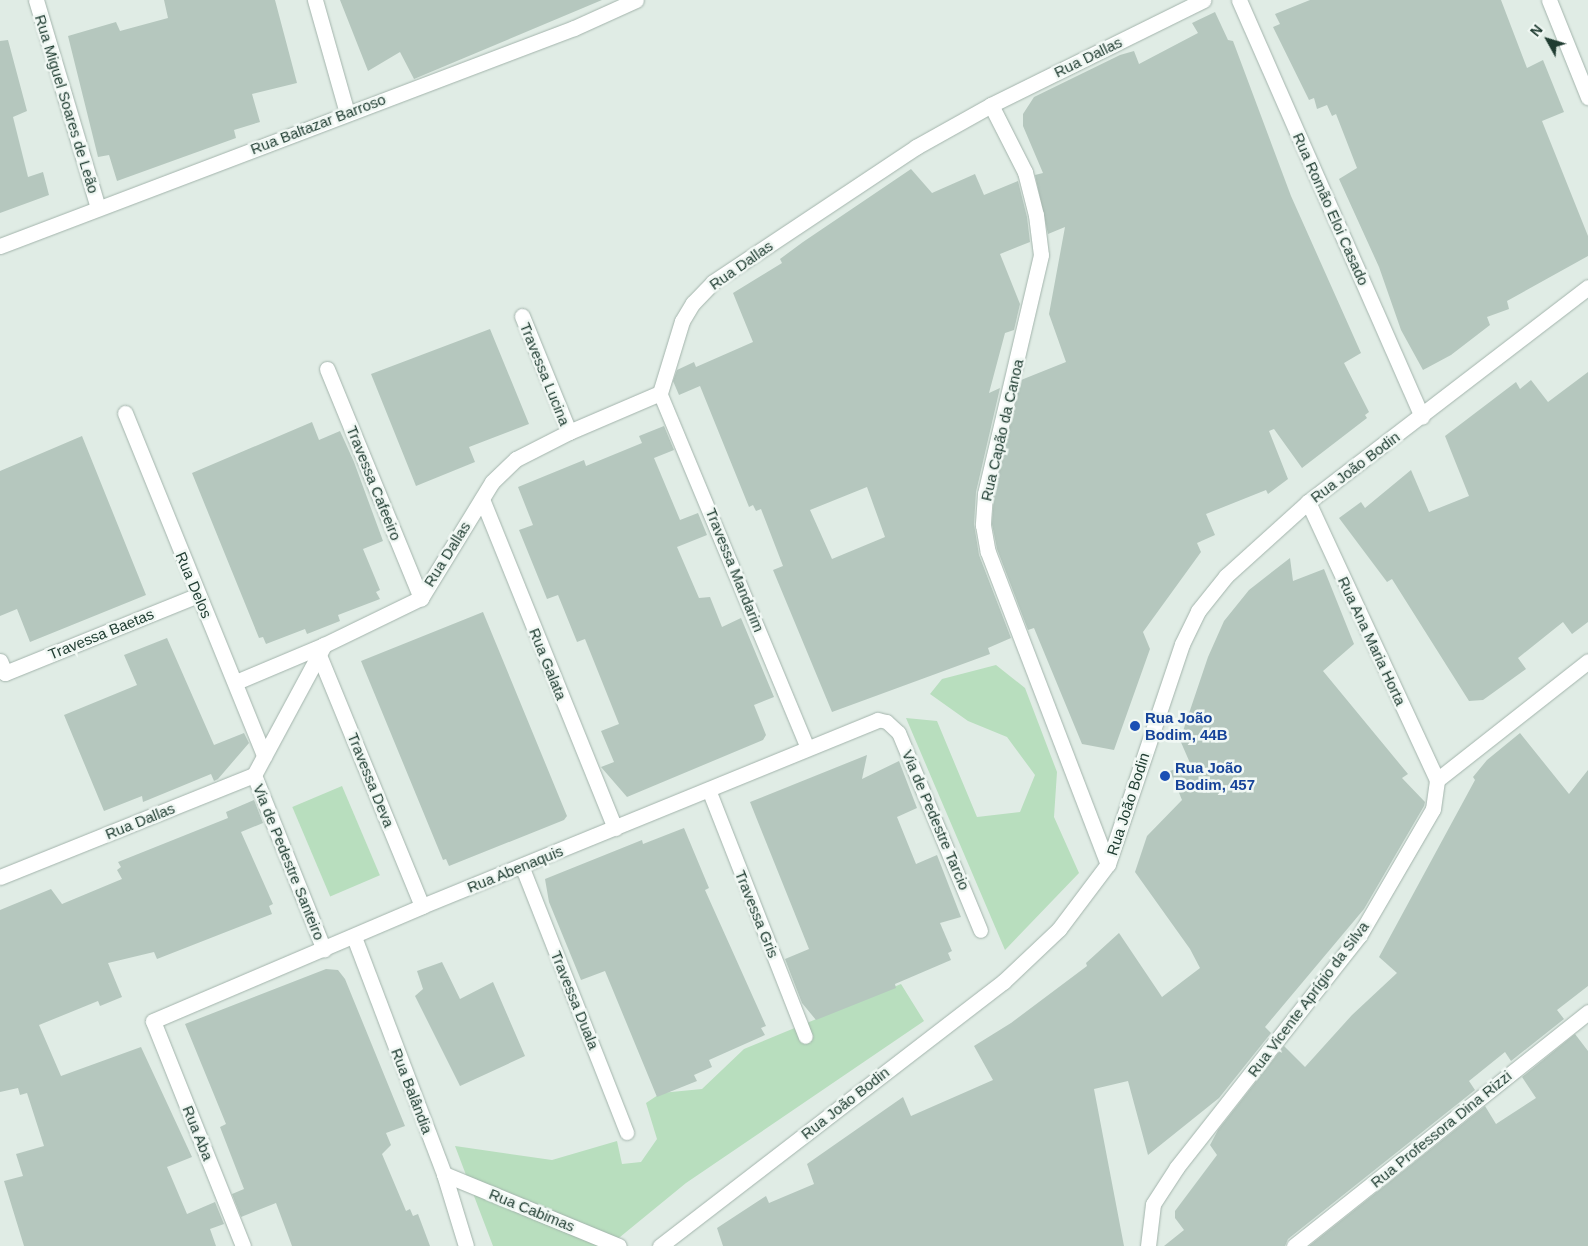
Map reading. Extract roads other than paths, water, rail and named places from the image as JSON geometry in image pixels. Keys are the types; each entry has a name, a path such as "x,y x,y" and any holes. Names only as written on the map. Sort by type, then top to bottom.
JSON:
{"street":[{"name":"Rua Miguel Soares de Leão","path":"36,0 98,208"},
{"path":"315,0 347,113"},
{"name":"Rua Baltazar Barroso","path":"0,246 574,28 636,0"},
{"name":"Rua Dallas","path":"236,682 321,650 421,598 502,470 516,459 568,432 660,393 682,320 693,303 713,282 916,147 991,104 1203,0"},
{"name":"Rua Romão Eloi Casado","path":"1240,0 1422,417"},
{"path":"1549,0 1588,97"},
{"name":"Rua Capão da Canoa","path":"991,104 1025,172 1036,215 1041,255 985,494 983,525 988,552 1108,864"},
{"name":"Rua João Bodin","path":"660,1246 1003,982 1059,929 1108,864 1178,653 1198,611 1226,576 1308,502 1422,417 1588,287"},
{"name":"Travessa Lucina","path":"522,316 568,432"},
{"name":"Travessa Cafeeiro","path":"327,369 421,598"},
{"name":"Rua Delos","path":"125,413 198,594 236,682 264,756"},
{"name":"Rua Galata","path":"482,499 615,828"},
{"name":"Rua Ana Maria Horta","path":"1308,502 1436,780"},
{"name":"Travessa Baetas","path":"2,667 198,594"},
{"path":"254,775 321,650"},
{"name":"Travessa Deva","path":"321,650 422,906"},
{"path":"1436,780 1588,661"},
{"name":"Rua Abenaquis","path":"154,1021 324,950 422,906 878,720"},
{"name":"Rua Dallas","path":"0,877 254,775"},
{"name":"Via de Pedestre Santeiro","path":"254,775 324,950"},
{"name":"Rua Vicente Aprígio da Silva","path":"1148,1246 1153,1204 1177,1167 1359,936 1433,809 1436,780"},
{"name":"Rua Balândia","path":"354,937 444,1174 466,1246"},
{"name":"Rua Professora Dina Rizzi","path":"1294,1246 1588,1012"},
{"name":"Rua Aba","path":"154,1021 243,1246"},
{"name":"Rua Cabimas","path":"444,1174 619,1246"}],"lane":[{"name":"Travessa Mandarim","path":"660,393 808,748"},
{"name":"Via de Pedestre Tarcio","path":"878,720 887,722 899,733 982,931"},
{"name":"Travessa Gris","path":"708,790 806,1037"},
{"name":"Travessa Duala","path":"522,866 628,1133"}],"place":[{"name":"Rua João Bodim, 44B","path":"1135,726"},
{"name":"Rua João Bodim, 457","path":"1165,776"}]}
